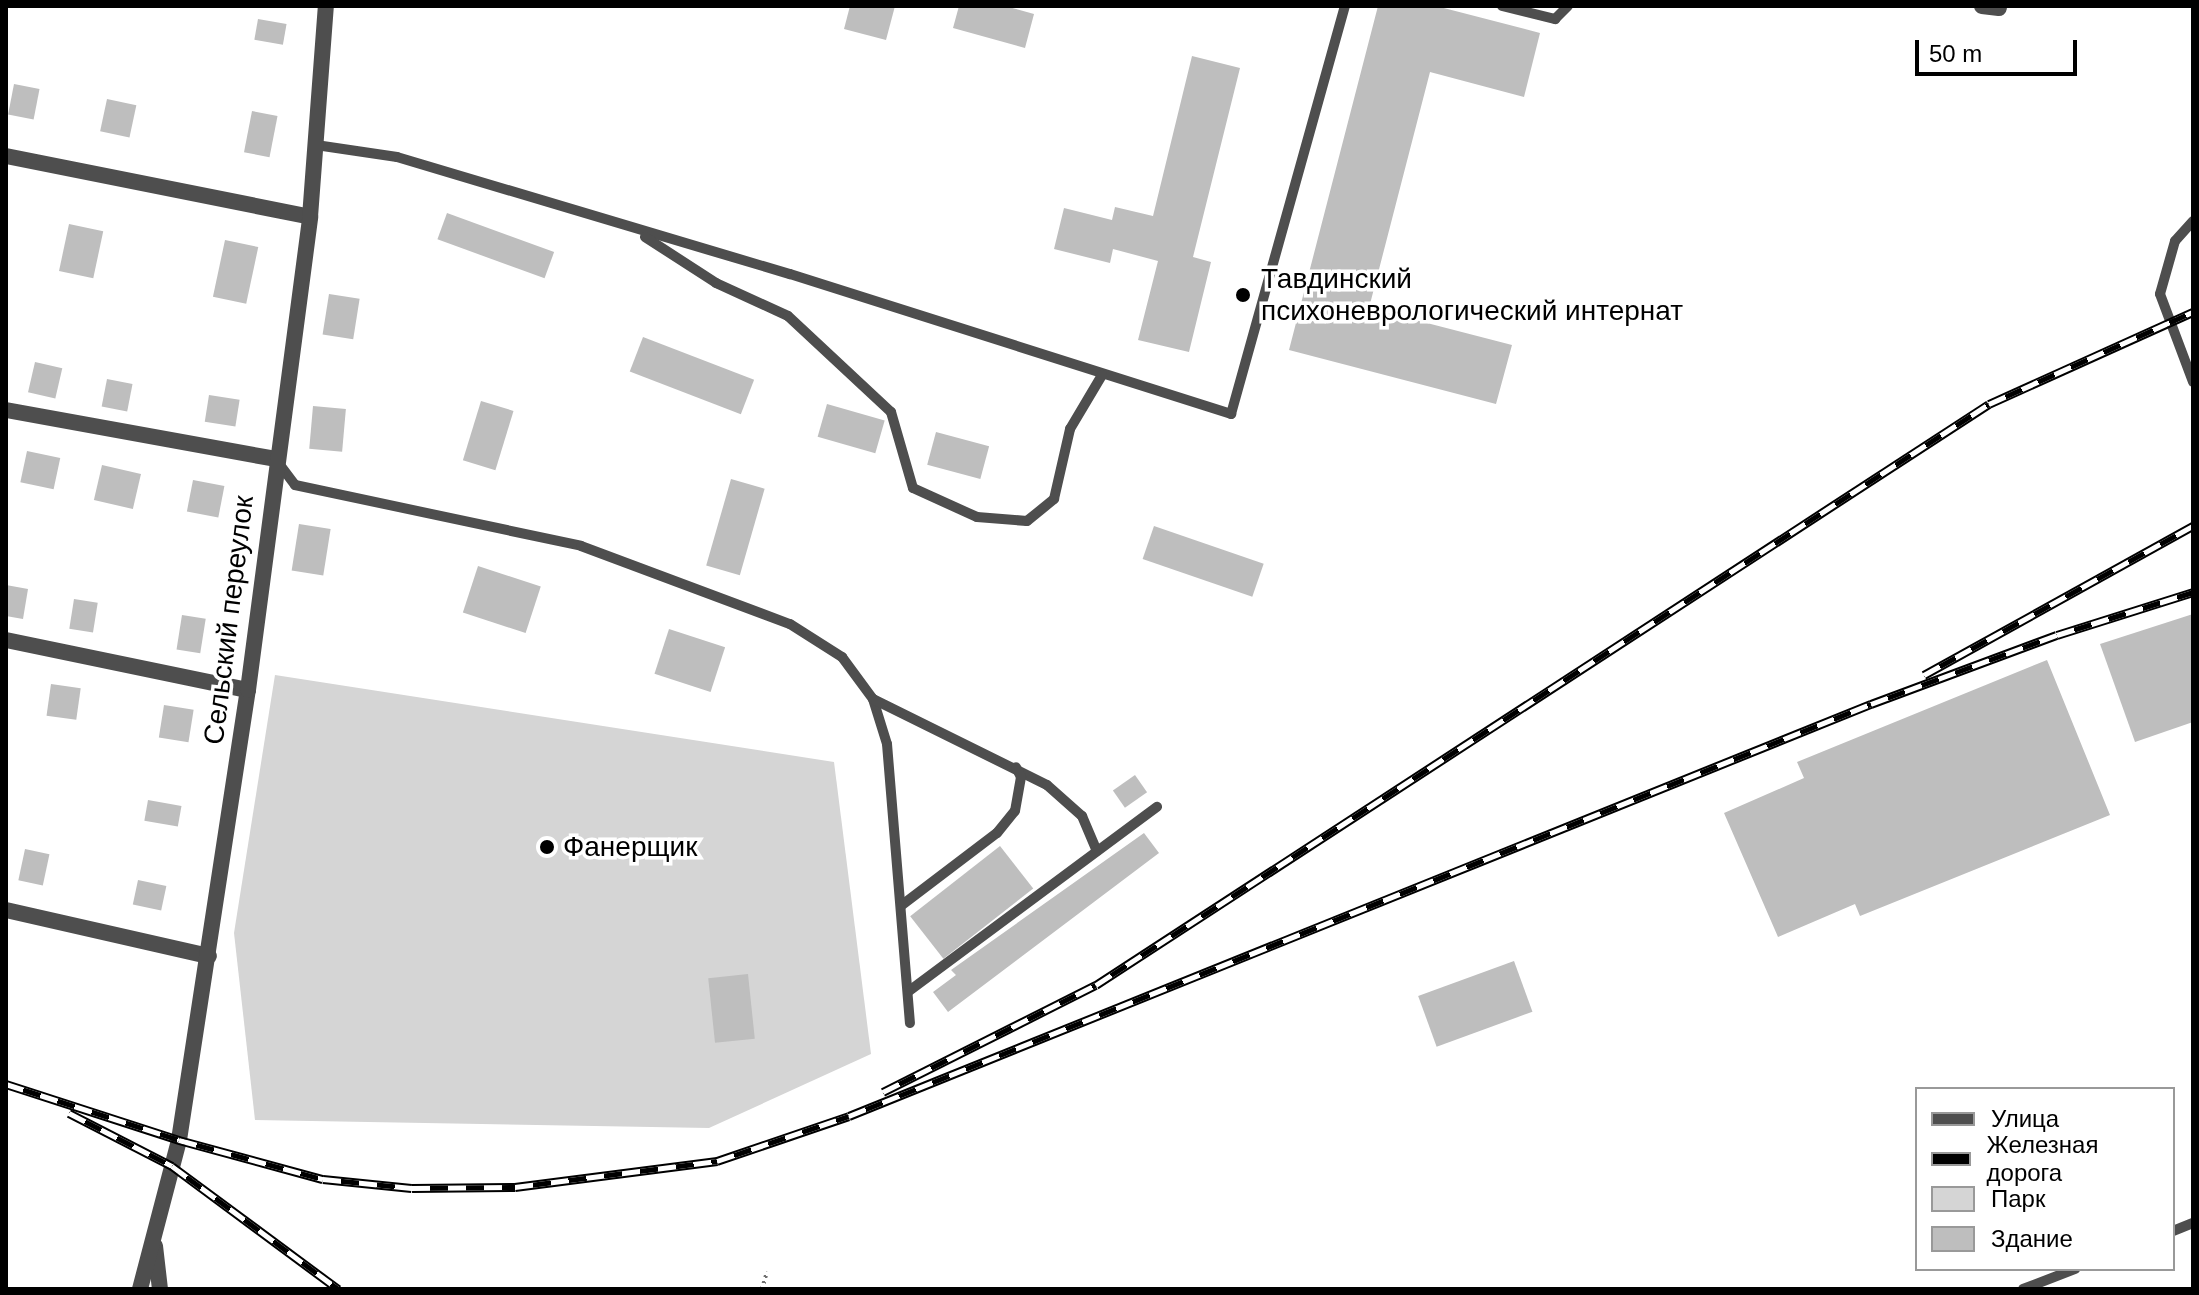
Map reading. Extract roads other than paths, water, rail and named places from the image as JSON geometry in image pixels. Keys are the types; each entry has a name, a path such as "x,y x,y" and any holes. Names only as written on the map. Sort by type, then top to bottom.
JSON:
{"street":[{"name":"Сельский переулок","path":"140,1289 179,1140 248,690 310,217 326,6"},
{"path":"6,156 310,217"},
{"path":"6,410 276,459"},
{"path":"6,640 248,690"},
{"path":"6,910 209,956"},
{"name":"Сельский переулок","path":"154,1237 160,1289"}],"lane":[{"path":"316,145 397,157 637,231 790,274 1231,414 1345,6"},
{"path":"1502,6 1555,19 1568,6"},
{"path":"2193,221 2175,241 2160,294 2193,382"},
{"path":"637,231 716,283 788,316 891,412 913,488 977,517 1027,521 1054,499 1070,429 1102,375"},
{"path":"276,459 295,485 581,546 790,624 842,657 873,699 887,744 910,1023"},
{"path":"873,699 1016,767 1067,799 1082,816 1097,851"},
{"path":"902,905 997,833 1015,811 1021,777 1016,767"},
{"path":"909,991 1157,807"},
{"path":"2023,1289 2070,1271"}],"railway":[{"path":"883,1092 1096,985 1989,404 2193,312"},
{"path":"1924,675 2193,526"},
{"path":"6,1084 179,1140 323,1179 412,1188 515,1187 717,1161 849,1116 1871,704 2057,635 2193,592"},
{"path":"69,1113 172,1166 338,1289"}],"place":[{"name":"Тавдинский психоневрологический интернат","path":"1243,295"},
{"name":"Фанерщик","path":"547,847"}]}
